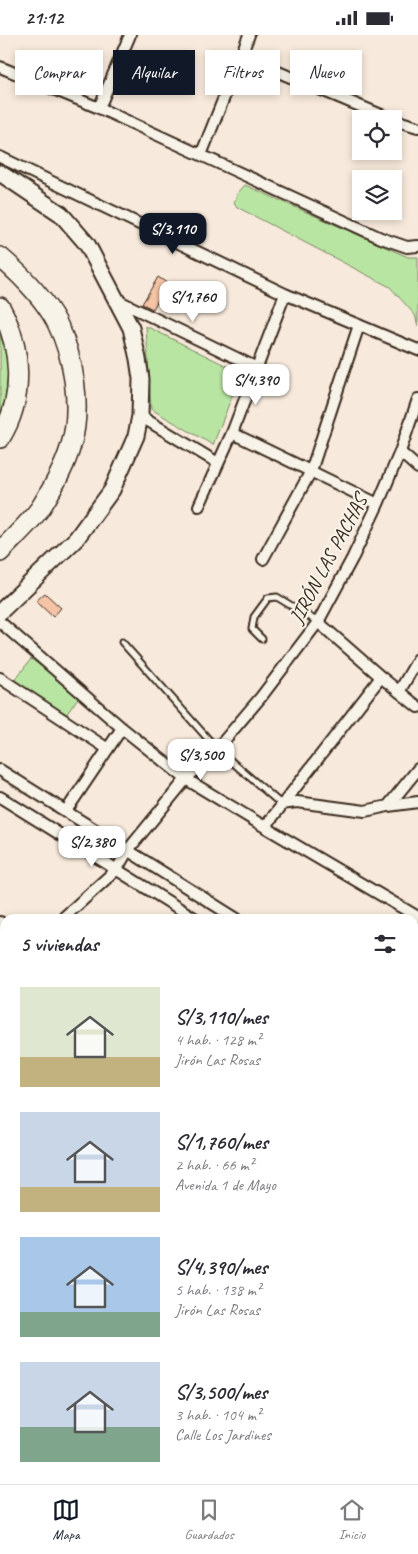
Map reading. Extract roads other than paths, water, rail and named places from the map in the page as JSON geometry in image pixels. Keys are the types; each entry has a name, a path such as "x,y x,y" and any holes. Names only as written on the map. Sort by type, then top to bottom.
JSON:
{"highway":[{"path":"0,257 19,273 37,293 57,323 76,386 76,417 72,445 57,479 40,508 0,552"},
{"path":"0,307 8,321 15,347 18,376 16,397 7,427 0,438"}],"main road":[{"path":"0,173 61,213 87,244 131,328 141,379 140,416 136,436 112,490 76,539 0,612"}],"street":[{"path":"99,108 130,35"},
{"path":"243,50 249,35"},
{"path":"0,67 99,108 381,238 407,247 418,246"},
{"path":"280,73 370,110"},
{"path":"201,155 225,95"},
{"path":"402,122 418,127"},
{"path":"0,157 285,295 418,350"},
{"path":"199,506 232,433 285,295"},
{"path":"117,300 257,368"},
{"path":"263,559 311,471 359,325"},
{"name":"JIRÓN LAS PACHAS","path":"68,914 117,869 128,850 186,779 217,749 261,697 318,622 353,557 378,503 400,452 418,399"},
{"path":"140,416 218,463"},
{"path":"232,433 378,503"},
{"path":"400,452 418,468"},
{"path":"0,622 122,727 186,779 413,914"},
{"path":"318,622 398,692 418,707"},
{"path":"398,692 418,659"},
{"path":"264,827 381,677"},
{"path":"0,678 108,749"},
{"path":"66,811 122,727"},
{"path":"388,806 418,769"},
{"path":"0,770 228,914"},
{"path":"0,797 188,914"},
{"path":"281,804 297,802 365,811 418,802"}],"lane":[{"path":"262,639 252,629 254,617 268,598 277,597 318,622"},
{"path":"122,643 217,749 281,804"}]}
